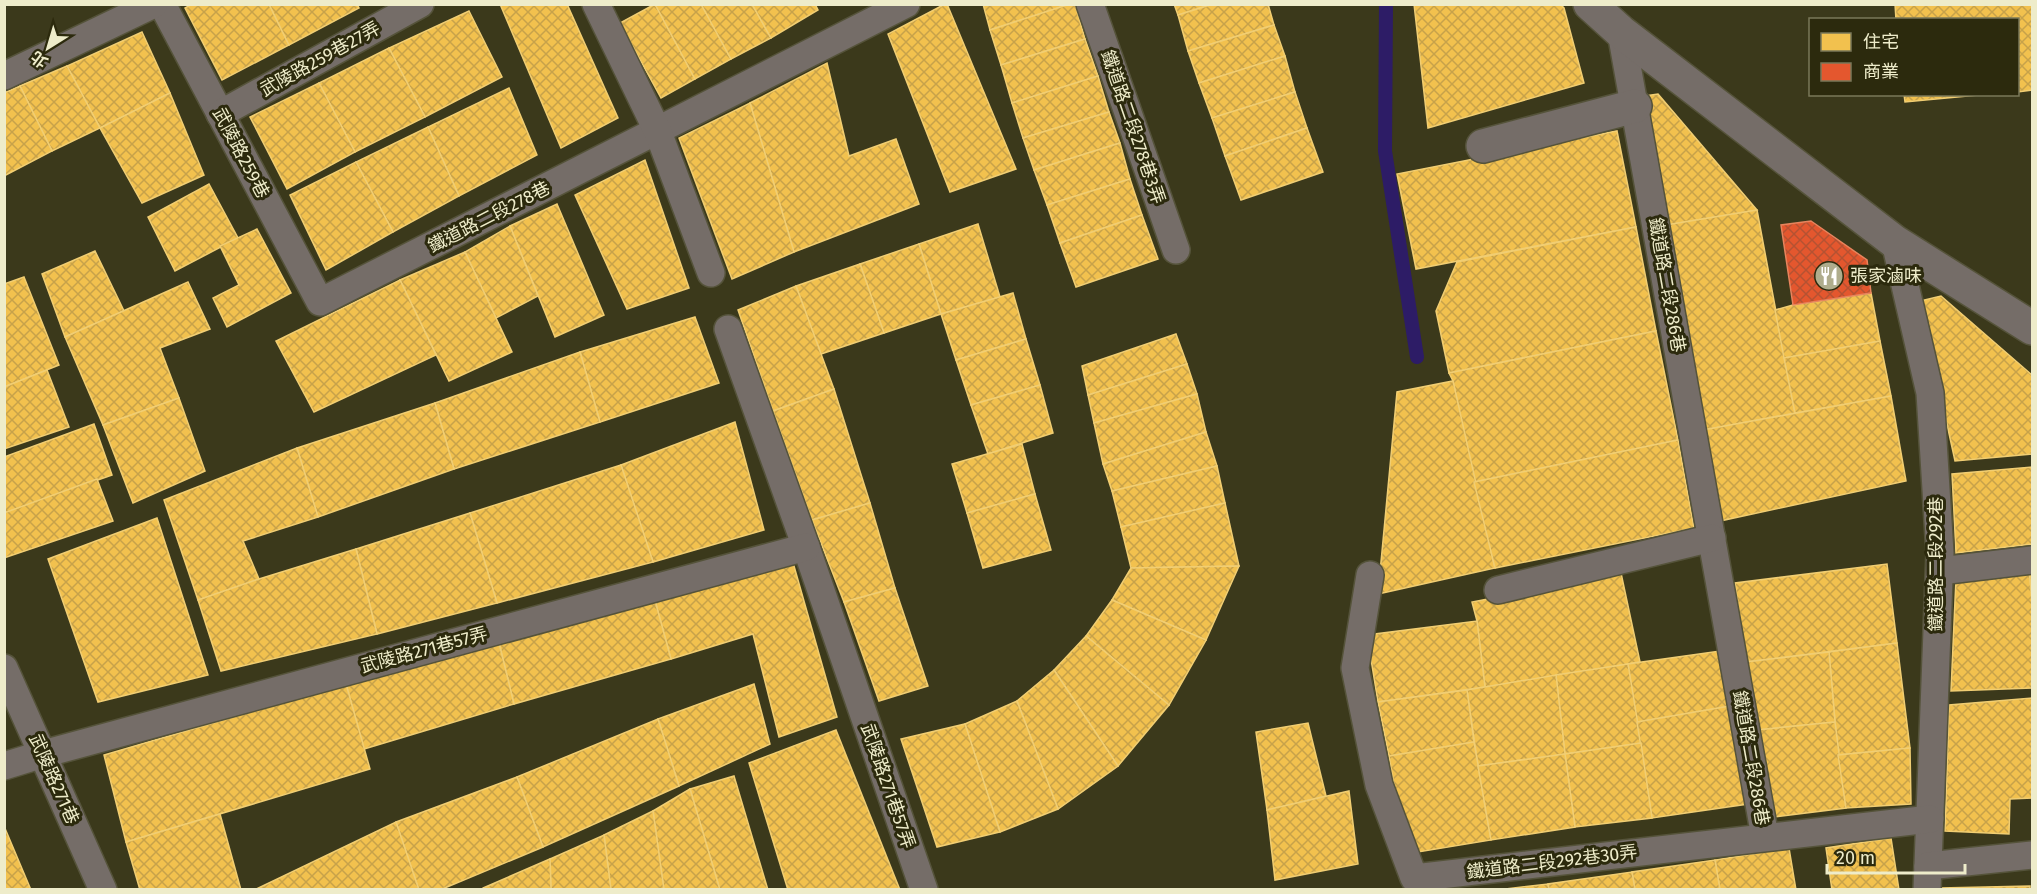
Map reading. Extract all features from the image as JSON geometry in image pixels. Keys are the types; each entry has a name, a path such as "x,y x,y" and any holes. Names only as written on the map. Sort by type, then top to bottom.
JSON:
{"street":[{"path":"1590,4 1622,32 1895,242 2032,328"},
{"path":"1483,146 1635,106"}],"lane":[{"path":"4,76 154,4"},
{"name":"武陵路259巷","path":"162,4 320,302"},
{"name":"武陵路259巷27弄","path":"220,114 420,4"},
{"path":"596,4 658,132 711,273"},
{"name":"鐵道路二段278巷","path":"320,302 906,4"},
{"name":"鐵道路二段278巷3弄","path":"1090,4 1176,250"},
{"name":"鐵道路二段286巷","path":"1622,32 1765,837"},
{"name":"鐵道路二段292巷","path":"1895,242 1930,393 1940,571 1928,878"},
{"name":"武陵路271巷57弄","path":"728,329 924,890"},
{"path":"1498,590 1712,538"},
{"name":"武陵路271巷57弄","path":"4,766 806,547"},
{"path":"1940,571 2032,561"},
{"name":"鐵道路二段292巷30弄","path":"1370,575 1355,668 1379,785 1414,878 1930,819"},
{"name":"武陵路271巷","path":"4,668 104,890"},
{"path":"1928,878 2032,855"}],"building: 住宅":[{"path":"192,4 269,4 289,45 222,80 185,8"},
{"path":"269,4 357,4 359,8 289,45"},
{"path":"500,4 567,4 618,118 561,148"},
{"path":"655,4 695,79 661,98 620,23"},
{"path":"655,4 701,4 731,59 695,79"},
{"path":"701,4 752,4 771,38 731,59"},
{"path":"752,4 815,4 818,10 771,38"},
{"path":"947,4 1016,169 950,192 888,34"},
{"path":"983,4 1070,4 990,30"},
{"path":"1075,4 1085,39 1001,65 990,30"},
{"path":"1174,4 1213,4 1178,15"},
{"path":"1213,4 1268,4 1274,25 1188,51 1178,15"},
{"path":"1414,4 1560,4 1564,8 1584,83 1428,128"},
{"path":"1895,4 2032,4 2032,90 2019,92 2019,18 1896,18"},
{"path":"469,11 502,77 425,117 389,48"},
{"path":"1274,25 1285,56 1199,83 1188,51"},
{"path":"142,32 170,93 100,128 67,66"},
{"path":"1085,39 1098,76 1012,103 1001,65"},
{"path":"389,48 425,117 355,152 319,83"},
{"path":"1285,56 1295,92 1212,118 1199,83"},
{"path":"827,63 849,156 896,139 919,204 794,252 750,103"},
{"path":"67,66 100,128 52,151 20,86"},
{"path":"1098,76 1109,112 1023,138 1012,103"},
{"path":"319,83 355,152 287,189 250,117"},
{"path":"20,86 52,151 4,176 4,93"},
{"path":"509,88 537,155 459,196 428,127"},
{"path":"1295,92 1307,128 1225,156 1212,118"},
{"path":"170,93 204,175 142,203 100,128"},
{"path":"1658,94 1757,210 1666,225 1645,96"},
{"path":"1904,96 1968,96 1905,102"},
{"path":"750,103 794,252 732,279 679,138"},
{"path":"1109,112 1120,143 1034,170 1023,138"},
{"path":"428,127 459,196 393,232 356,162"},
{"path":"1307,128 1323,172 1241,200 1225,156"},
{"path":"1617,131 1636,227 1416,269 1397,174"},
{"path":"1120,143 1130,179 1047,205 1034,170"},
{"path":"645,160 689,288 627,309 575,195"},
{"path":"356,162 393,232 326,270 290,195"},
{"path":"1130,179 1142,215 1060,243 1047,205"},
{"path":"209,184 238,238 175,271 148,217"},
{"path":"557,204 604,315 555,337 510,226"},
{"path":"1757,210 1795,413 1703,430 1666,225"},
{"path":"1142,215 1158,259 1076,287 1060,243"},
{"path":"978,224 1000,297 941,314 919,244"},
{"path":"510,226 538,296 496,318 465,252"},
{"path":"1636,227 1656,331 1449,373 1436,311 1457,262"},
{"path":"257,229 291,293 227,327 213,298 239,285 220,246"},
{"path":"919,244 941,314 884,333 860,264"},
{"path":"95,251 124,311 65,337 42,274"},
{"path":"465,252 512,352 449,381 400,280"},
{"path":"860,264 884,333 821,354 796,286"},
{"path":"24,277 59,365 4,387 4,284"},
{"path":"400,280 436,355 314,412 276,341"},
{"path":"188,282 210,329 160,348 179,398 103,425 65,337"},
{"path":"796,286 834,389 773,411 738,310"},
{"path":"1013,293 1026,339 956,360 941,314"},
{"path":"1871,293 1880,341 1784,358 1775,310"},
{"path":"1941,296 2032,375 2032,454 1955,461 1920,301"},
{"path":"695,317 719,383 600,422 580,352"},
{"path":"1656,331 1678,440 1474,482 1453,381 1449,373"},
{"path":"1176,334 1187,364 1088,395 1082,366"},
{"path":"1026,339 1040,385 971,405 956,360"},
{"path":"1880,341 1891,396 1795,413 1784,358"},
{"path":"580,352 600,422 454,469 435,403"},
{"path":"1187,364 1197,394 1094,423 1088,395"},
{"path":"47,370 69,427 4,449 4,387"},
{"path":"1453,381 1495,568 1378,594 1397,392"},
{"path":"1040,385 1053,433 988,454 971,405"},
{"path":"834,389 870,503 812,520 773,411"},
{"path":"1197,394 1206,432 1103,464 1094,423"},
{"path":"1891,396 1906,481 1720,521 1703,430"},
{"path":"179,398 205,471 133,503 103,425"},
{"path":"435,403 454,469 318,517 297,448"},
{"path":"735,422 764,530 653,562 621,465"},
{"path":"94,424 112,475 4,513 4,457"},
{"path":"1206,432 1217,466 1112,491 1103,464"},
{"path":"1678,440 1694,528 1495,568 1474,482"},
{"path":"1022,444 1035,494 967,513 952,464"},
{"path":"297,448 318,517 243,541 259,579 198,600 164,500"},
{"path":"621,465 653,562 497,603 470,513"},
{"path":"1217,466 1225,503 1121,527 1112,491"},
{"path":"2032,467 2032,544 1956,553 1952,474"},
{"path":"97,479 113,521 4,558 4,513"},
{"path":"1035,494 1051,550 983,568 967,513"},
{"path":"870,503 895,588 844,602 812,520"},
{"path":"1225,503 1239,566 1131,568 1121,527"},
{"path":"470,513 497,603 377,634 356,549"},
{"path":"157,518 208,675 98,702 48,559"},
{"path":"356,549 377,634 221,671 198,600"},
{"path":"792,559 837,717 779,737 753,634 671,659 654,597"},
{"path":"1887,564 1897,643 1746,662 1735,583"},
{"path":"1239,566 1206,640 1112,600 1131,568"},
{"path":"2029,569 2032,569 2032,603"},
{"path":"2029,569 2032,603 2032,688 1951,691 1956,578"},
{"path":"1621,573 1640,662 1485,687 1477,621 1472,602"},
{"path":"895,588 928,686 879,701 844,602"},
{"path":"654,597 671,659 514,704 499,643"},
{"path":"1112,600 1206,640 1169,705 1086,636"},
{"path":"1477,621 1485,687 1378,702 1367,635"},
{"path":"1086,636 1169,705 1118,766 1054,670"},
{"path":"499,643 514,704 364,749 346,684"},
{"path":"1897,643 1910,748 1838,755 1829,652"},
{"path":"1720,651 1730,706 1637,722 1628,664"},
{"path":"1829,652 1835,722 1757,730 1746,662"},
{"path":"1628,664 1641,743 1565,754 1556,675"},
{"path":"1054,670 1118,766 1058,809 1017,701"},
{"path":"1556,675 1565,754 1478,766 1467,690"},
{"path":"346,684 370,769 126,842 104,755"},
{"path":"754,684 770,744 679,786 658,719"},
{"path":"1467,690 1474,742 1389,756 1378,702"},
{"path":"2032,698 2032,798 2010,799 2009,834 1945,831 1949,705"},
{"path":"1017,701 1058,809 1000,832 965,724"},
{"path":"1730,706 1748,804 1652,818 1637,722"},
{"path":"658,719 679,786 543,847 517,777"},
{"path":"1835,722 1846,808 1767,818 1757,730"},
{"path":"1308,723 1326,796 1267,810 1256,732"},
{"path":"965,724 1000,832 937,847 901,739"},
{"path":"836,730 900,890 788,890 749,763"},
{"path":"1474,742 1491,840 1406,854 1389,756"},
{"path":"1641,743 1652,818 1575,827 1565,754"},
{"path":"1910,748 1911,804 1846,808 1838,755"},
{"path":"1565,754 1575,827 1491,840 1478,766"},
{"path":"734,776 768,890 720,890 690,789"},
{"path":"517,777 543,847 440,890 419,890 396,822"},
{"path":"690,789 720,890 664,890 653,811"},
{"path":"1349,791 1358,864 1275,880 1267,810"},
{"path":"653,811 664,890 611,890 604,835"},
{"path":"220,814 241,890 140,890 126,842"},
{"path":"396,822 419,890 254,890"},
{"path":"4,826 31,890 4,890"},
{"path":"604,835 611,890 551,890 550,859"},
{"path":"1891,838 1899,890 1832,890 1826,848"},
{"path":"1789,848 1796,890 1720,890 1715,860"},
{"path":"550,859 551,890 483,890 483,888"},
{"path":"1715,860 1720,890 1635,890 1632,872"},
{"path":"1632,872 1635,890 1549,890 1548,884"},
{"path":"1548,884 1549,890 1497,890"},
{"path":"2030,886 2030,890 1940,890 1940,888"}],"building: 商業":[{"name":"張家滷味","path":"1811,221 1867,260 1871,293 1793,305 1781,225"}],"waterway":[{"path":"1386,4 1385,151 1417,357"}],"place":[{"name":"張家滷味","path":"1829,276"}]}
